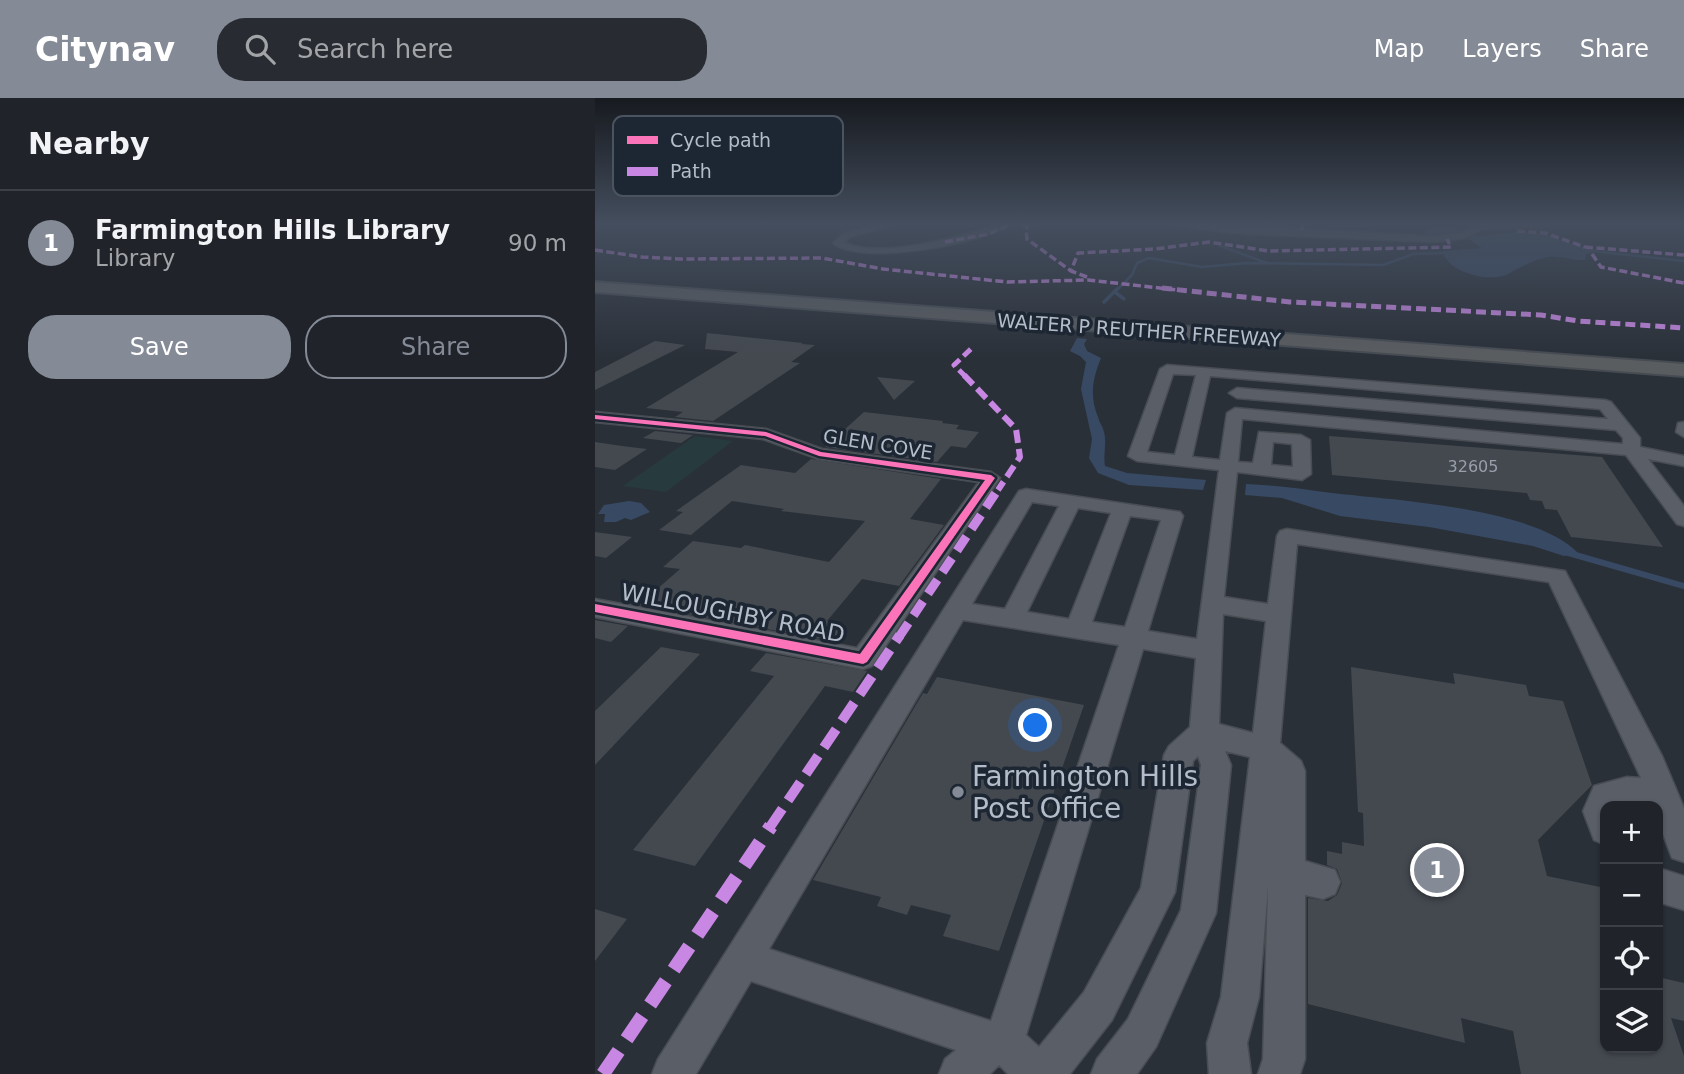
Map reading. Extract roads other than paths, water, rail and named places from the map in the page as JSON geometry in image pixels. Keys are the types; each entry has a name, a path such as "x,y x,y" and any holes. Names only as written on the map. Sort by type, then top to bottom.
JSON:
{"highway":[{"path":"620,268 701,276"},
{"name":"WALTER P REUTHER FREEWAY","path":"595,274 858,301 1684,370"},
{"name":"WALTER P REUTHER FREEWAY","path":"595,287 858,301 1684,354"},
{"path":"806,287 858,301"},
{"path":"595,293 858,301"}],"street":[{"path":"1261,470 1182,461 1204,371 1605,405 1631,438 1632,451 1684,520"},
{"path":"1112,1074 1142,1033 1198,913 1216,765 1204,733 1212,604 1239,374"},
{"path":"1236,403 1621,425"},
{"path":"1236,403 1632,451 1684,461"},
{"name":"GLEN COVE","path":"595,417 766,434 819,454 991,478 863,659"},
{"path":"677,1073 742,959 1026,495 1173,516 1135,638 999,1043 960,1074"},
{"path":"1012,619 1071,502"},
{"path":"1077,629 1123,509"},
{"path":"1230,1074 1227,1043 1240,996 1287,536 1557,576 1629,719 1684,846"},
{"path":"1212,604 1278,614"},
{"name":"WILLOUGHBY ROAD","path":"595,608 863,659"},
{"path":"955,610 1209,650"},
{"path":"1204,733 1266,749 1290,771 1284,1059 1279,1074"},
{"path":"1044,1074 1098,1006 1158,892 1179,755 1204,733"},
{"path":"1603,801 1605,796 1627,791 1663,795"},
{"path":"1254,867 1323,882"},
{"path":"1663,887 1684,893"},
{"path":"742,959 999,1043 1011,1048 1035,1074"}],"lane":[{"path":"1182,461 1137,456 1167,369 1204,371"}],"water":[{"path":"1457,268 1521,268 1508,274 1491,277"},
{"path":"1077,338 1087,339 1084,344 1087,351 1101,358 1093,394 1095,409 1105,436 1105,466 1127,473 1206,480 1203,490 1129,485 1098,473 1089,458 1092,439 1081,389 1086,362 1070,351"},
{"path":"1246,484 1426,503 1498,516 1558,538 1578,553 1564,556 1533,546 1429,527 1340,516 1282,498 1245,495"},
{"path":"629,501 641,503 650,512 631,520 625,518 616,522 604,522 605,514 598,514 604,505"}],"waterway":[{"path":"1117,290 1132,275 1135,268"},
{"path":"1104,302 1118,288"},
{"path":"1115,292 1124,299"},
{"path":"1565,552 1684,586"}],"place":[{"name":"Farmington Hills Post Office","path":"958,792"},
{"name":"Farmington Hills Library","path":"1437,870"}]}
